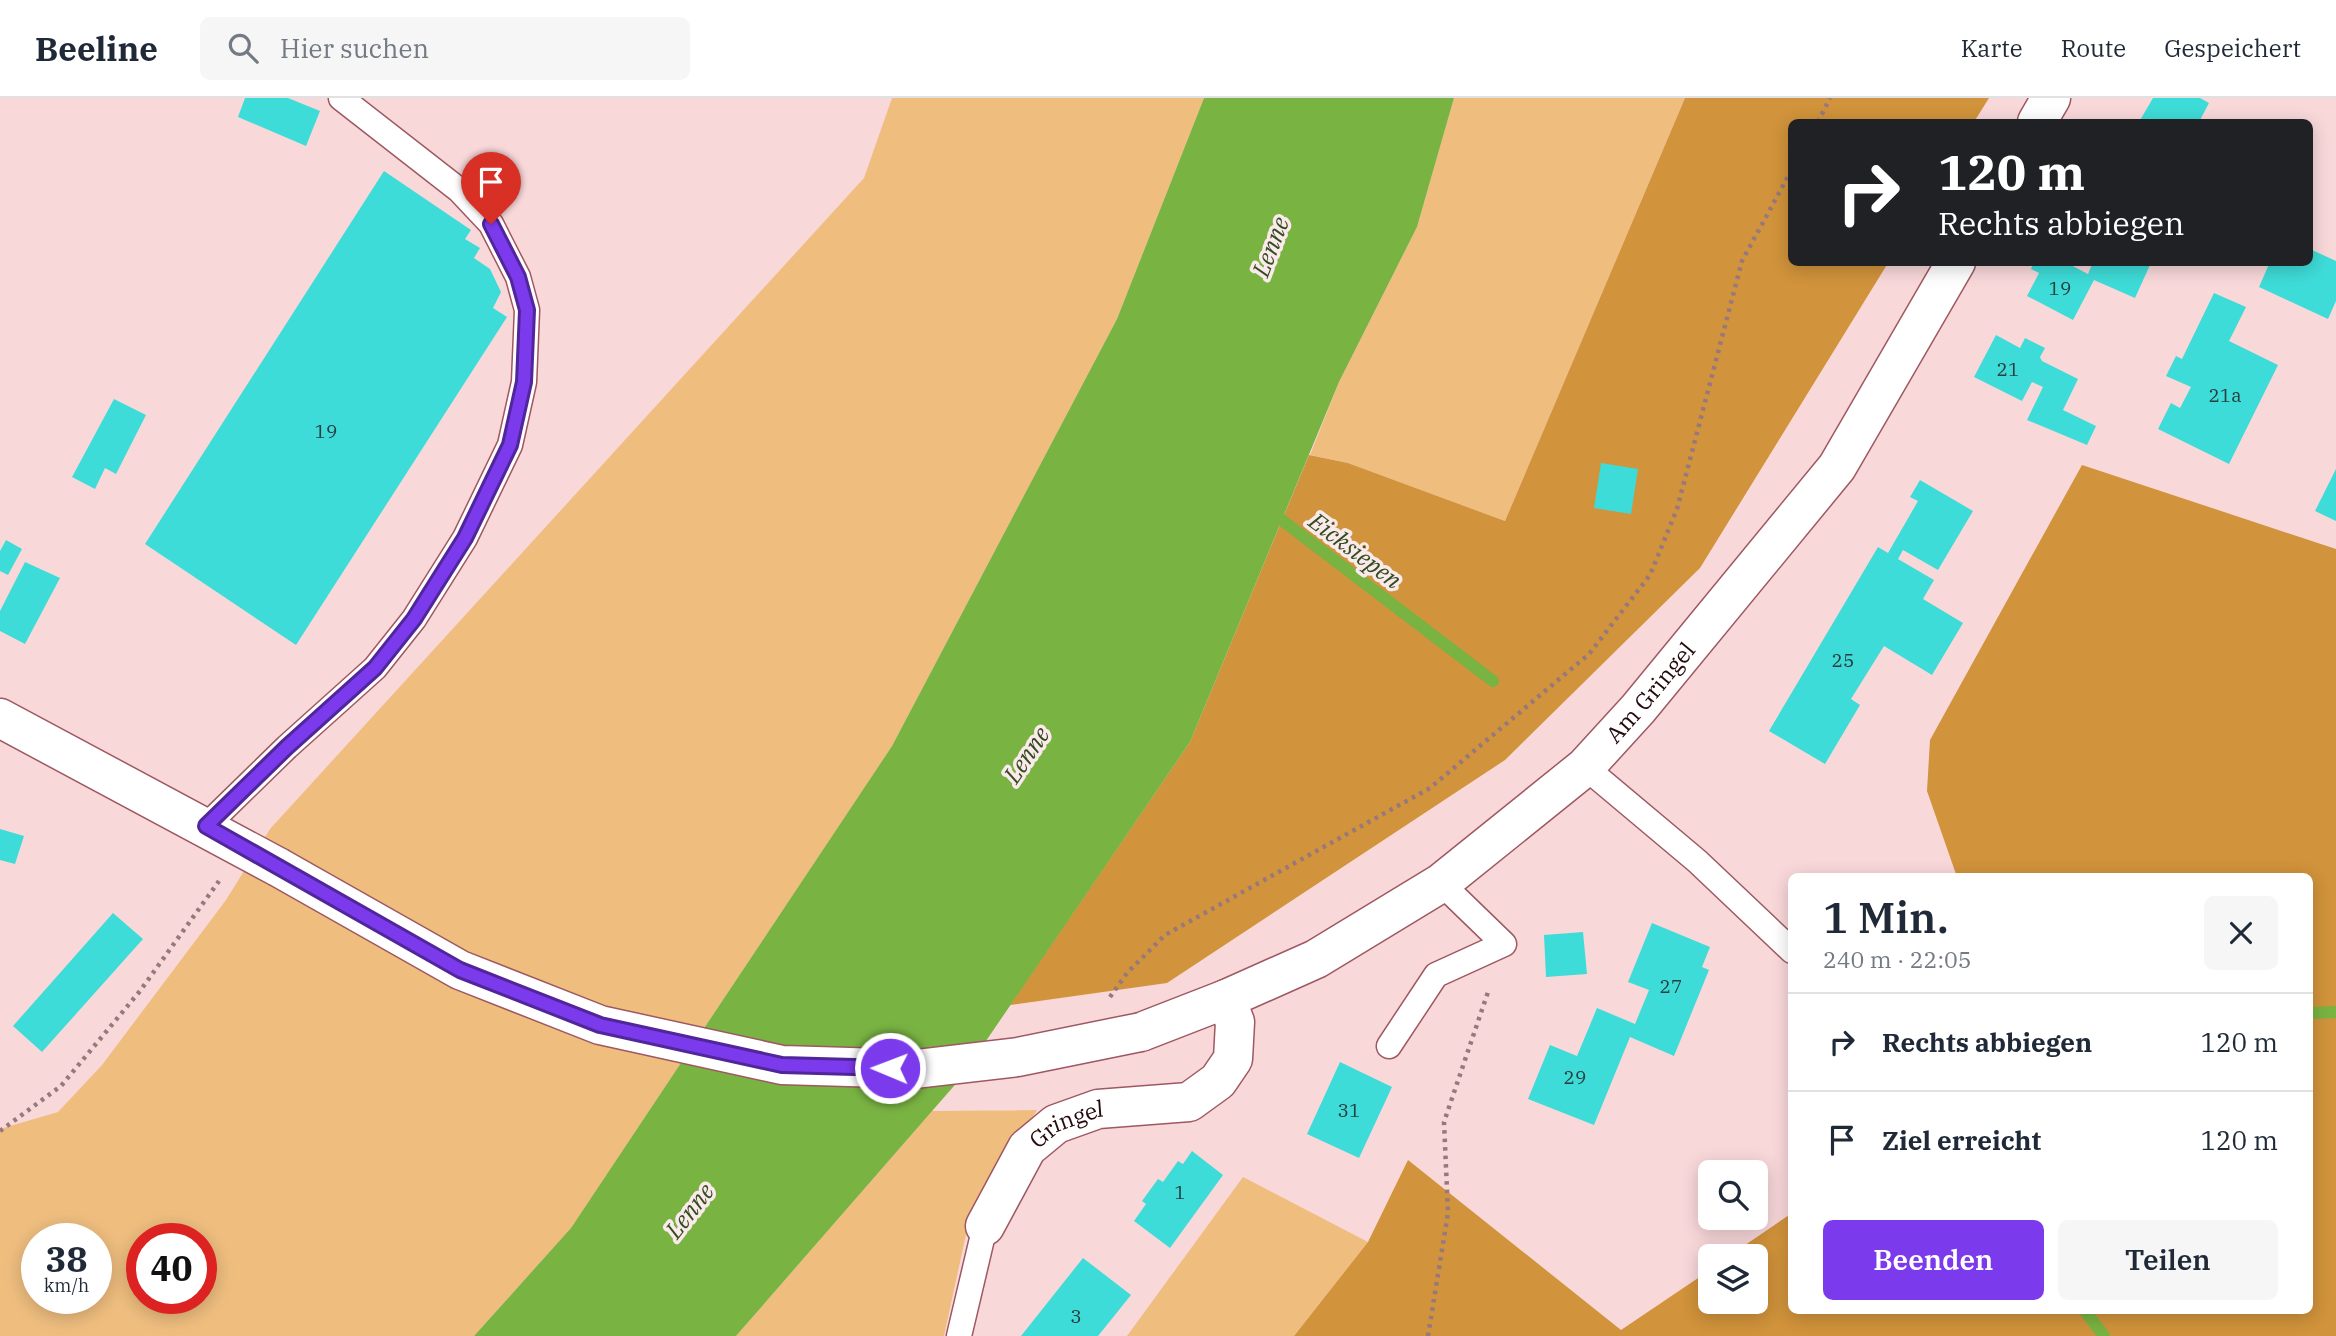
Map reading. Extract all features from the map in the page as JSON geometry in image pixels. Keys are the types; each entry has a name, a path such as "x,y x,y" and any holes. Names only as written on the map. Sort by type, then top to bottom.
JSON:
{"street":[{"path":"2039,119 2052,98"},
{"name":"Am Gringel","path":"0,718 206,826 472,975 600,1025 782,1065 916,1069 1018,1057 1141,1032 1226,999 1316,958 1441,883 1585,767 1638,709 1837,467 1954,266"},
{"name":"Gringel","path":"985,1226 1027,1148 1056,1124 1098,1109 1189,1102 1218,1081 1233,1059 1235,1022 1226,999"}],"lane":[{"path":"206,826 287,747 375,668 414,619 465,538 510,445 524,382 527,310 518,277 491,224 459,190 341,98"},
{"path":"1585,767 1698,861 1788,947"},
{"path":"1389,1046 1436,975 1504,944 1441,883"},
{"name":"Gringel","path":"959,1336 985,1226"}],"path":[{"path":"1820,119 1830,98"},
{"path":"1107,1001 1127,973 1165,935 1430,788 1589,654 1650,575 1677,509 1742,261 1788,176"},
{"path":"0,1131 61,1086 140,992 243,847"},
{"path":"1428,1336 1448,1213 1444,1122 1504,944"}],"shaded area":[{"path":"892,98 1204,98 1117,319 892,746 571,1228 474,1336 0,1336 0,1129 58,1112 102,1065 226,900 270,829 864,178"},
{"path":"1454,98 1685,98 1505,521 1348,463 1310,455 1339,382 1417,227"},
{"path":"1685,98 1989,98 1976,119 1788,119 1788,266 1886,266 1700,568 1505,760 1167,983 1010,1005 1190,742 1309,455 1348,463 1505,521"},
{"path":"2082,465 2336,549 2336,1336 1294,1336 1368,1242 1408,1160 1621,1330 1698,1278 1698,1314 1768,1314 1768,1244 1747,1244 1788,1216 1788,1314 2313,1314 2313,873 1956,873 1927,791 1930,740"},
{"path":"1037,1110 969,1221 944,1336 736,1336 932,1111"},
{"path":"1243,1177 1368,1242 1294,1336 1127,1336"}],"water":[{"name":"Lenne","path":"1204,98 1454,98 1417,227 1339,382 1190,742 960,1079 736,1336 474,1336 571,1228 892,746 1117,319"}],"building":[{"path":"245,98 288,98 320,111 306,146 238,117"},
{"path":"2153,98 2200,98 2209,103 2201,119 2141,119"},
{"path":"384,171 471,230 465,239 480,248 474,258 490,269 501,292 493,308 507,317 296,645 145,544"},
{"path":"2313,250 2336,261 2336,301 2328,319 2259,287 2268,266 2313,266"},
{"path":"2032,266 2073,266 2088,274 2091,266 2150,266 2135,298 2094,280 2073,320 2027,296 2039,273 2031,269"},
{"path":"2214,293 2246,307 2229,341 2278,365 2229,464 2158,429 2171,403 2180,408 2191,387 2166,376 2176,356 2182,359"},
{"path":"1996,335 2020,348 2025,338 2045,348 2040,357 2042,361 2078,379 2063,410 2096,426 2087,445 2027,420 2043,387 2032,382 2022,401 1974,377"},
{"path":"114,399 146,415 116,474 105,468 95,489 72,477"},
{"path":"1601,463 1638,469 1631,514 1594,508"},
{"path":"2336,469 2336,521 2315,511"},
{"path":"1920,480 1973,511 1938,570 1903,550 1898,559 1934,580 1923,599 1963,623 1932,675 1884,646 1851,699 1860,705 1825,764 1769,731 1878,547 1888,553 1918,501 1910,497"},
{"path":"6,540 22,549 8,575 0,571 0,551"},
{"path":"25,562 60,578 25,644 0,631 0,611"},
{"path":"0,829 24,836 15,864 0,860"},
{"path":"113,913 143,939 42,1052 13,1026"},
{"path":"1652,923 1710,947 1702,967 1709,970 1674,1056 1630,1037 1594,1125 1528,1099 1550,1045 1577,1056 1597,1008 1635,1024 1649,990 1628,982"},
{"path":"1583,932 1587,974 1546,977 1544,935"},
{"path":"1340,1062 1392,1087 1359,1158 1307,1134"},
{"path":"1192,1151 1223,1175 1170,1248 1134,1221 1146,1204 1142,1201 1158,1179 1163,1182 1178,1161 1183,1164"},
{"path":"1083,1258 1131,1295 1098,1336 1021,1336"}],"waterway":[{"name":"Eicksiepen","path":"1270,511 1493,681"},
{"name":"Eicksiepen","path":"2313,1013 2336,1012"},
{"path":"2087,1314 2104,1336"}],"route":[{"path":"491,224 518,277 527,310 524,382 510,445 465,538 414,619 375,668 287,747 206,826 460,970 600,1025 782,1065 890,1068"}]}
